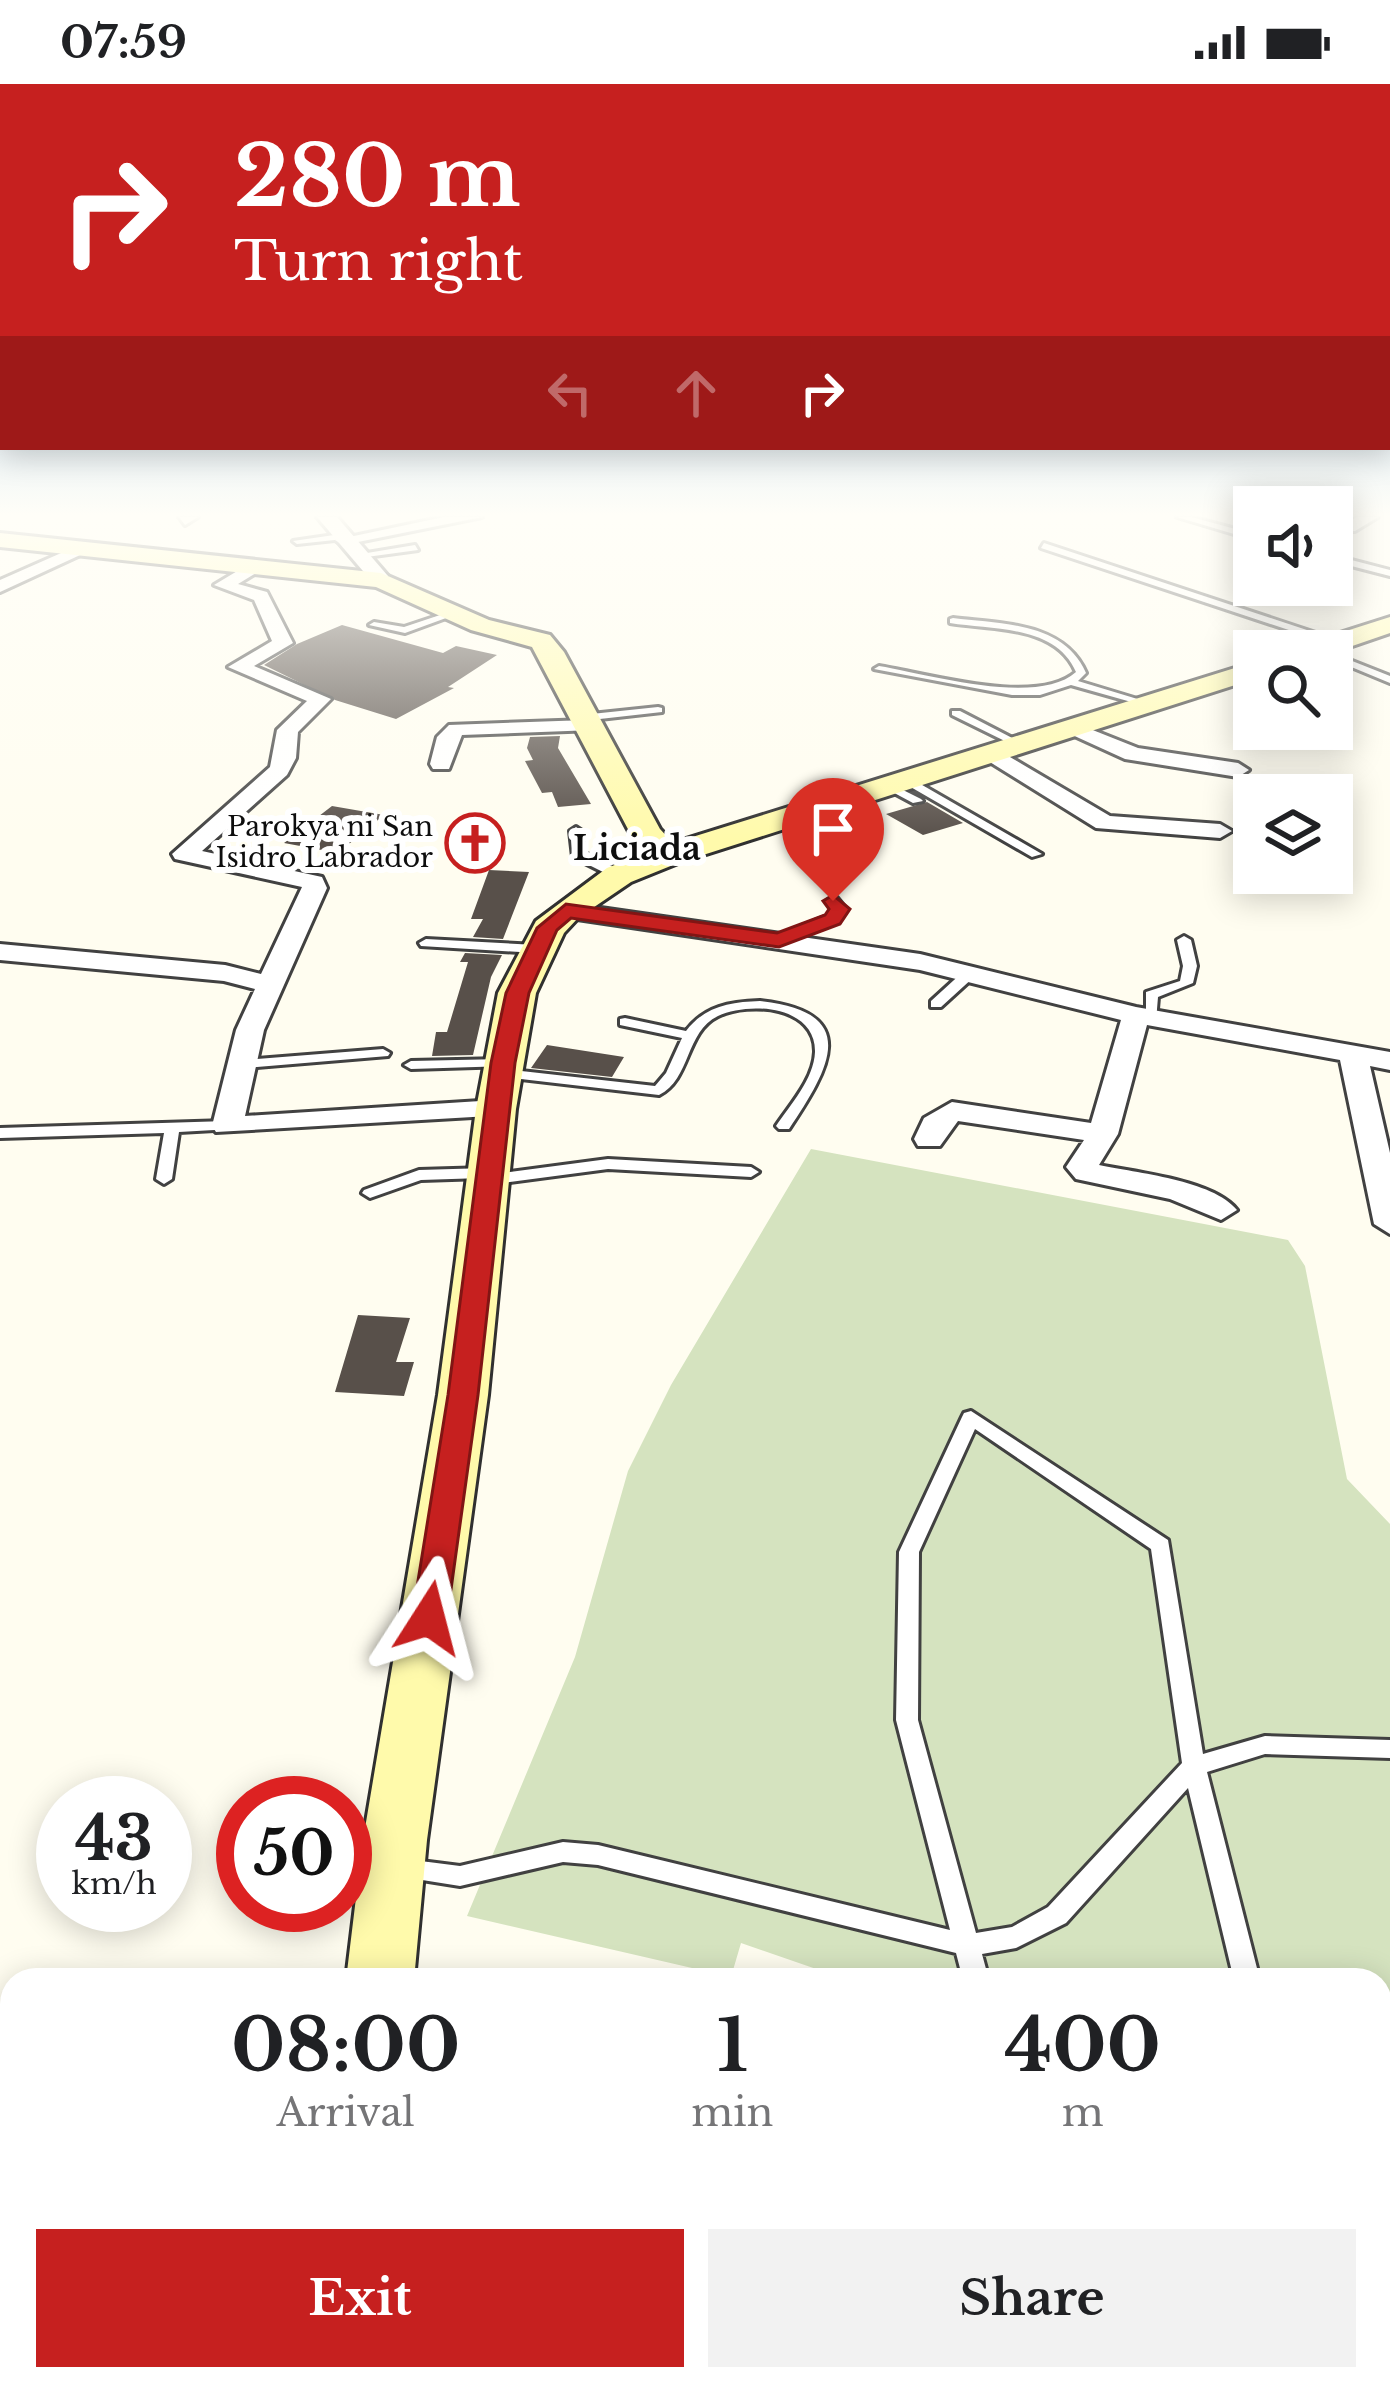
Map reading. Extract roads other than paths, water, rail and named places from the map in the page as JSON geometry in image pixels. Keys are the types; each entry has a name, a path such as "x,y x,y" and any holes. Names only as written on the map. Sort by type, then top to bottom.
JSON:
{"main road":[{"path":"487,625 541,641 551,652 646,833 666,856"},
{"path":"1353,639 1390,625"},
{"path":"381,1968 463,1395 500,1081 517,993 548,928 619,875 666,856 786,818 904,789 1007,749 1233,677"}],"street":[{"path":"274,625 283,643 238,667 321,699 288,730 286,758 279,770 184,854 313,882 315,888 250,1030 227,1126 500,1081"},
{"path":"441,764 448,737 456,729 584,722"},
{"path":"1075,729 1133,754 1238,770"},
{"path":"1007,749 1104,823 1220,831"},
{"path":"566,911 779,940 970,973 1143,1016 1390,1061"},
{"path":"0,952 226,973 270,985"},
{"path":"1143,1016 1103,1134 1082,1166 1087,1172 1179,1191 1220,1210"},
{"path":"1352,1056 1390,1224"},
{"path":"929,1139 942,1114 952,1111 1103,1134"}],"lane":[{"path":"374,626 405,630 421,625"},
{"path":"879,669 1012,692 1040,692 1081,674 1067,648 1026,632 977,625"},
{"path":"1353,663 1390,680"},
{"path":"1071,682 1149,704"},
{"path":"584,722 658,710"},
{"path":"956,712 1007,749"},
{"path":"904,789 1036,854"},
{"path":"786,818 828,845"},
{"path":"576,831 577,854 619,875"},
{"path":"779,940 832,919 840,909 833,901"},
{"path":"1143,1016 1150,995 1186,983 1184,940"},
{"path":"426,944 536,949"},
{"path":"937,1004 970,973"},
{"path":"411,1065 500,1081 659,1091 671,1081 703,1017 721,1009 750,1006 802,1014 822,1039 823,1056 784,1126"},
{"path":"625,1022 691,1036"},
{"path":"244,1064 383,1053"},
{"path":"0,1133 227,1126"},
{"path":"164,1179 172,1128"},
{"path":"370,1193 419,1175 487,1177 608,1164 751,1172"},
{"path":"973,1968 907,1720 909,1552 971,1417 1161,1545 1194,1766 1243,1968"},
{"path":"392,1868 460,1876 563,1852 598,1855 968,1945 1016,1937 1057,1915 1194,1766 1265,1745 1390,1749"}],"place":[{"name":"Parokya ni San Isidro Labrador","path":"475,843"}],"district":[{"name":"Liciada","path":"637,848"}]}
